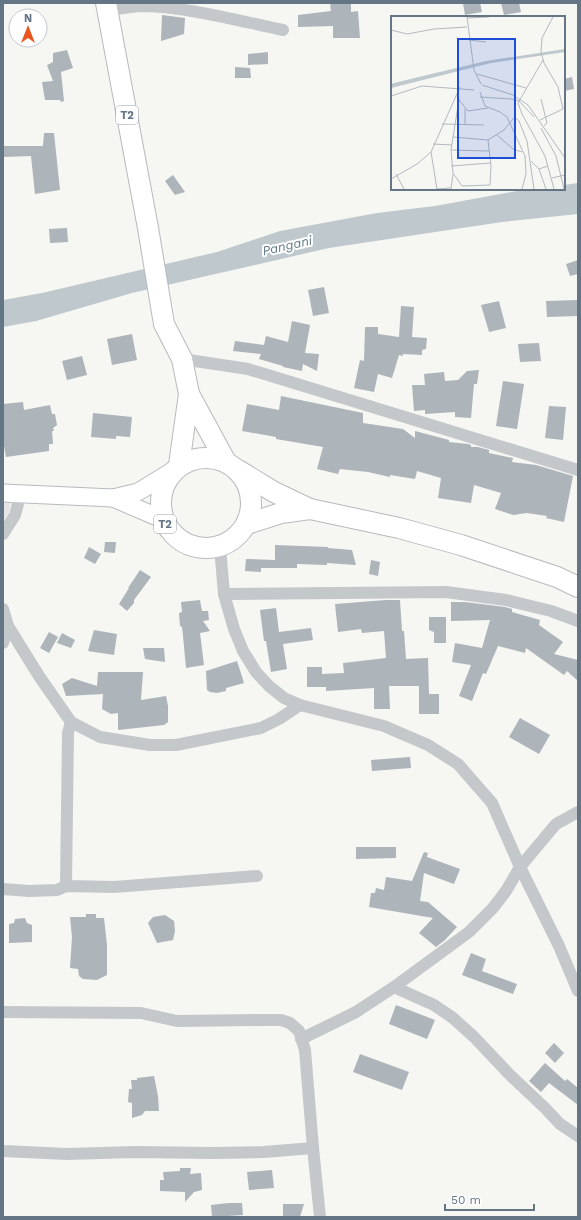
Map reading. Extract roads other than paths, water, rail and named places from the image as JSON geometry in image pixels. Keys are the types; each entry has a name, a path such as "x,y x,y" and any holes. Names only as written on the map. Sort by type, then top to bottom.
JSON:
{"highway":[{"name":"T2","path":"106,7 148,228 164,324 182,359 189,394 232,466 246,482 251,496 251,510 246,524 236,538 220,547 203,549 186,544 172,534 162,519 160,501 164,484 176,468 189,394"},
{"path":"176,468 190,460 202,457 215,458 232,466 274,492 310,509 399,528 461,545 557,576 578,587"},
{"path":"246,524 281,513 310,509"}],"main road":[{"path":"3,493 113,498 138,492 176,468"},
{"path":"113,498 162,519"}],"street":[{"path":"106,7 140,6 168,8 211,15 283,30"},
{"path":"182,359 248,369 578,470"},
{"path":"3,534 15,515 21,493"},
{"path":"220,547 224,594 234,629 243,651 256,672 269,686 284,698 300,705 384,726 428,745 458,764 492,803 520,867 559,946 578,991"},
{"path":"224,594 446,592 506,600 551,610 578,621"},
{"path":"3,609 8,626 39,676 71,722 100,738 150,745 176,745 260,728 279,719 300,705"},
{"path":"3,643 8,626"},
{"path":"66,886 68,733 71,722"},
{"path":"301,1039 356,1012 394,987 469,932 493,908 506,891 520,867 556,824 578,812"},
{"path":"3,889 29,891 57,890 66,886 114,887 257,876"},
{"path":"394,987 434,1005 453,1018 479,1042 560,1124 578,1136"},
{"path":"3,1012 141,1013 177,1021 281,1020 290,1023 299,1031 305,1050 312,1148 320,1217"},
{"path":"3,1151 67,1154 134,1152 213,1153 264,1152 312,1148"}],"water":[{"name":"Pangani","path":"578,183 578,214 502,222 329,248 132,293 36,321 3,327 3,300 42,293 217,252 280,231 377,213 435,206 517,191 565,190 565,185"}]}
